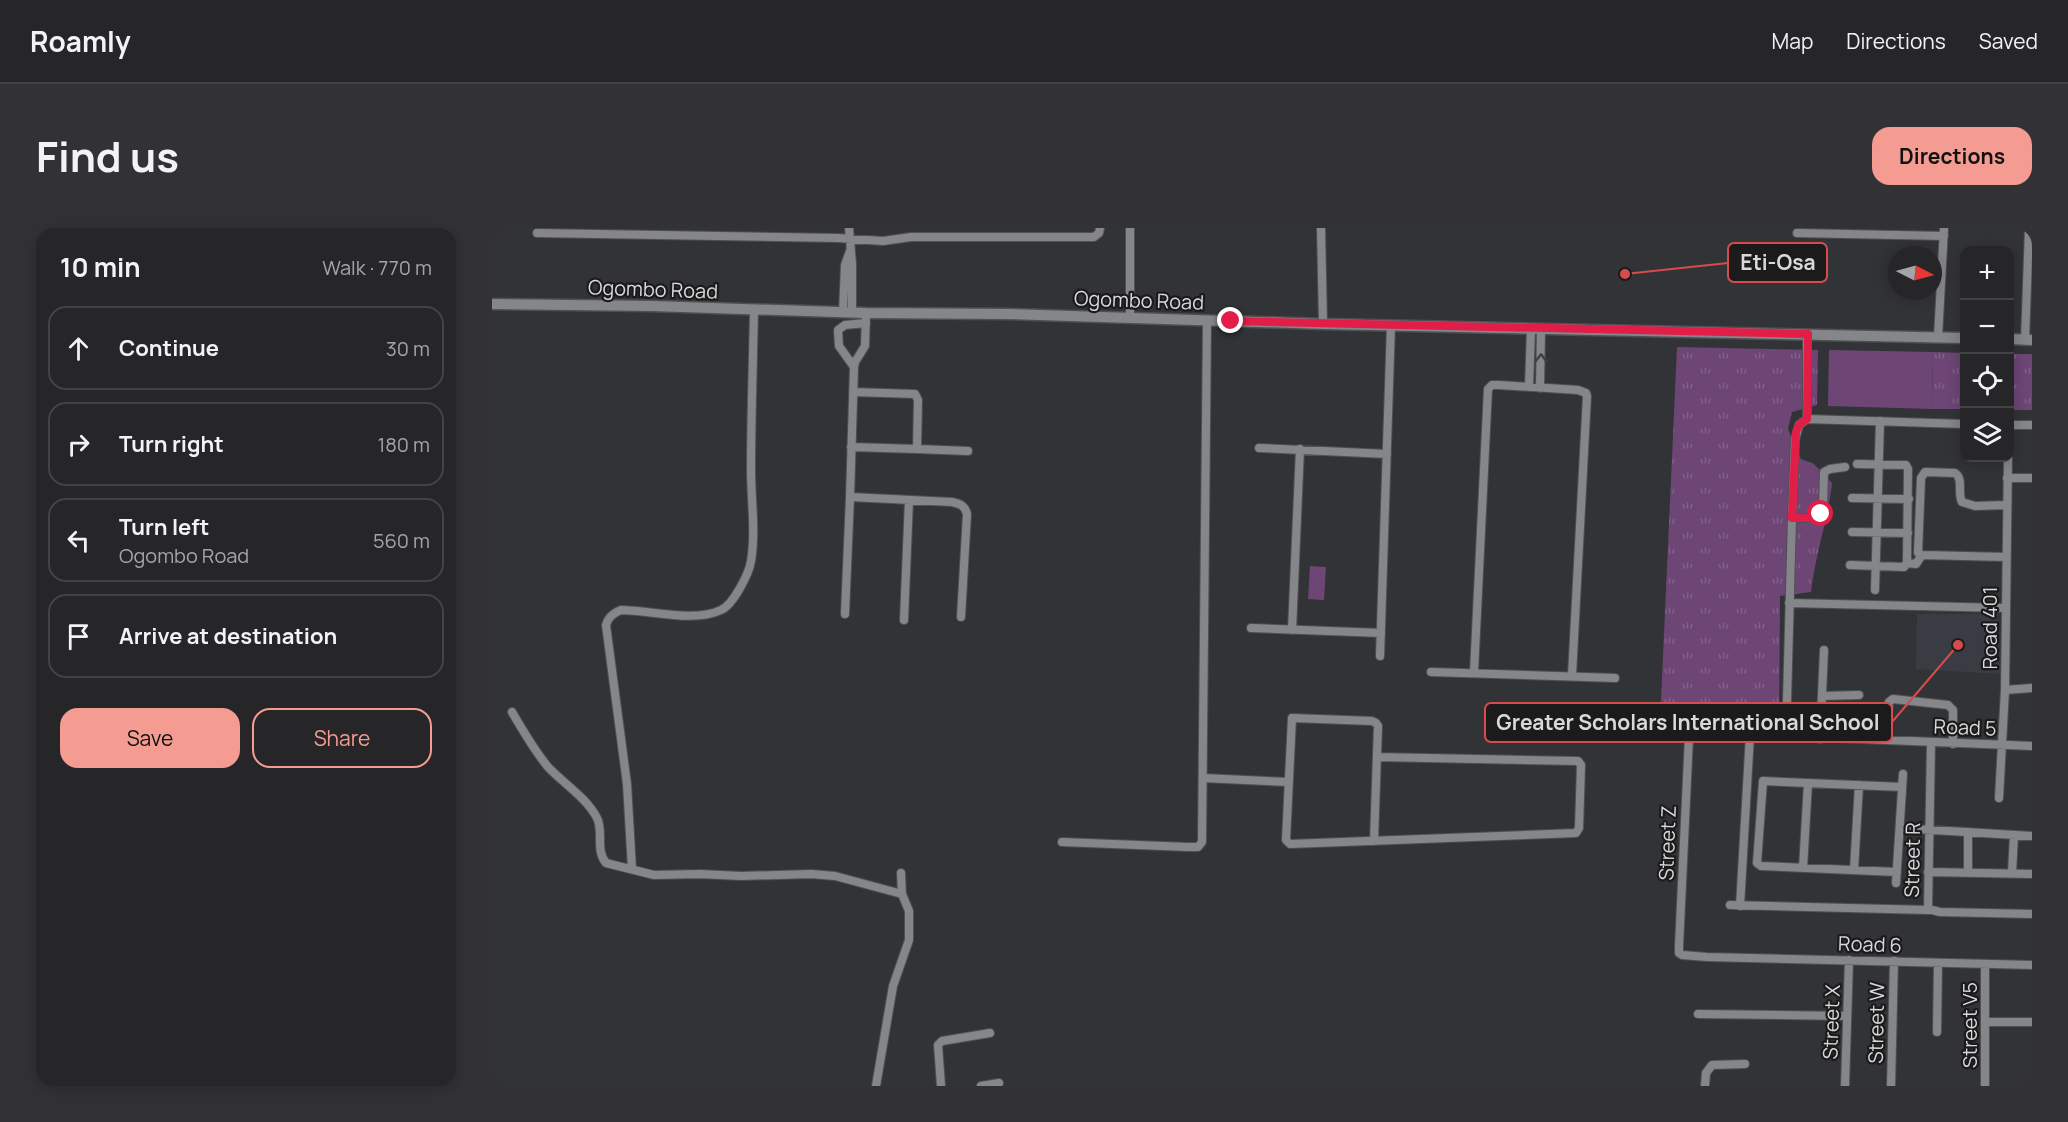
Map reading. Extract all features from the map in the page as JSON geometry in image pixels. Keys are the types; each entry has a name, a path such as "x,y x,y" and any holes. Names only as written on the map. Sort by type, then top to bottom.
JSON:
{"main road":[{"name":"Ogombo Road","path":"492,304 847,312 866,318 1006,314 1323,324 1960,338"}],"street":[{"path":"847,312 849,228"},
{"path":"537,233 892,241 938,232 1094,237 1099,233 1100,228"},
{"path":"1130,228 1130,318"},
{"path":"1321,228 1323,324"},
{"path":"2028,340 2029,228"},
{"path":"1797,233 1837,230 1944,232 1938,337"},
{"path":"632,869 627,784 606,625 613,614 621,610 687,615 707,614 721,610 728,606 744,579 751,564 753,542 751,472 754,310"},
{"path":"844,614 854,367 865,346 866,318 845,325 838,330 839,346 854,367"},
{"path":"1062,842 1181,847 1200,846 1202,839 1207,321"},
{"path":"1380,656 1391,325"},
{"path":"1529,387 1536,328"},
{"path":"1536,328 1540,388"},
{"path":"1807,419 1808,334"},
{"path":"1473,672 1488,389 1492,385 1578,390 1586,393 1587,396 1572,675"},
{"path":"853,392 911,394 918,397 917,449"},
{"path":"1786,737 1792,518 1796,432 1799,425 1807,419 1960,424"},
{"path":"1875,590 1880,421"},
{"path":"2014,425 2032,425"},
{"path":"851,447 968,452"},
{"path":"1259,448 1387,454"},
{"path":"1293,630 1300,449"},
{"name":"Road 401","path":"1999,798 2005,690 2007,462"},
{"path":"1857,464 1906,465 1916,467 1922,475"},
{"path":"1850,566 1904,567 1907,563 1908,469 1906,465"},
{"path":"1792,518 1820,516 1824,472 1845,467"},
{"path":"1922,475 1930,472 1955,473 1960,479 1962,502 1975,506 2006,505"},
{"path":"1922,475 1918,553 1922,555 2006,557"},
{"path":"2007,478 2032,478"},
{"path":"850,497 952,502 965,507 967,514 961,617"},
{"path":"1852,498 1908,499"},
{"path":"904,620 909,500"},
{"path":"1852,532 1908,533"},
{"path":"1907,563 1916,564 1922,555"},
{"path":"1790,603 2005,608"},
{"path":"1251,628 1381,633"},
{"path":"1820,739 1824,650"},
{"path":"1431,672 1615,678"},
{"path":"2005,690 2032,688"},
{"path":"1822,696 1859,695"},
{"path":"1886,740 1888,702 1893,699 1948,705 1953,710 1953,744"},
{"path":"512,712 530,743 548,766 595,814 600,828 600,848 603,860 654,875 811,874 835,876 902,894"},
{"path":"1374,841 1378,726 1372,721 1294,717 1291,720 1287,842 1374,841 1576,833 1579,828 1581,765 1578,761 1377,758"},
{"name":"Road 5","path":"1717,733 2032,746"},
{"name":"Street Z","path":"1707,957 1682,955 1680,952 1686,772 1690,734 1717,733"},
{"path":"1740,906 1750,735"},
{"name":"Street R","path":"1931,743 1927,899 1929,910 2032,914"},
{"path":"1896,883 1903,774"},
{"path":"1203,778 1288,782"},
{"path":"1897,872 1761,866 1757,863 1763,781 1902,787"},
{"path":"1803,868 1808,783"},
{"path":"1854,870 1859,785"},
{"path":"1900,828 2032,836"},
{"path":"1968,833 1968,872"},
{"path":"2012,873 2014,835"},
{"path":"1928,872 2032,874"},
{"path":"876,1086 893,986 909,940 909,912 902,894 901,873"},
{"path":"1730,905 1929,910"},
{"name":"Road 6","path":"1707,957 2032,965"},
{"name":"Street X","path":"1845,1086 1849,960"},
{"name":"Street W","path":"1891,1086 1894,961"},
{"path":"1937,1032 1938,963"},
{"name":"Street V5","path":"1985,964 1985,1086"},
{"path":"1698,1014 1847,1016"},
{"path":"1985,1022 2032,1022"},
{"path":"941,1086 938,1045 942,1041 990,1033"},
{"path":"1705,1086 1706,1073 1712,1065 1745,1065"},
{"path":"981,1086 999,1083"}],"shaded area":[{"path":"1917,614 1993,614 1998,621 2000,674 1916,669"}],"green space":[{"path":"1677,347 1818,350 1817,405 1792,412 1788,429 1801,459 1814,464 1832,483 1811,592 1780,596 1779,729 1698,728 1681,723 1660,723"},
{"path":"1829,350 1933,352 1932,409 1828,406"},
{"path":"1933,352 1960,353 1960,409 1932,409"},
{"path":"2014,354 2032,354 2032,410 2014,410"},
{"path":"1310,566 1326,567 1324,600 1308,599"}],"place":[{"name":"Eti-Osa","path":"1625,274"},
{"name":"Greater Scholars International School","path":"1958,645"}],"route":[{"path":"1231,321 1808,334 1807,419 1799,425 1796,432 1792,518 1816,518 1821,514"}]}
